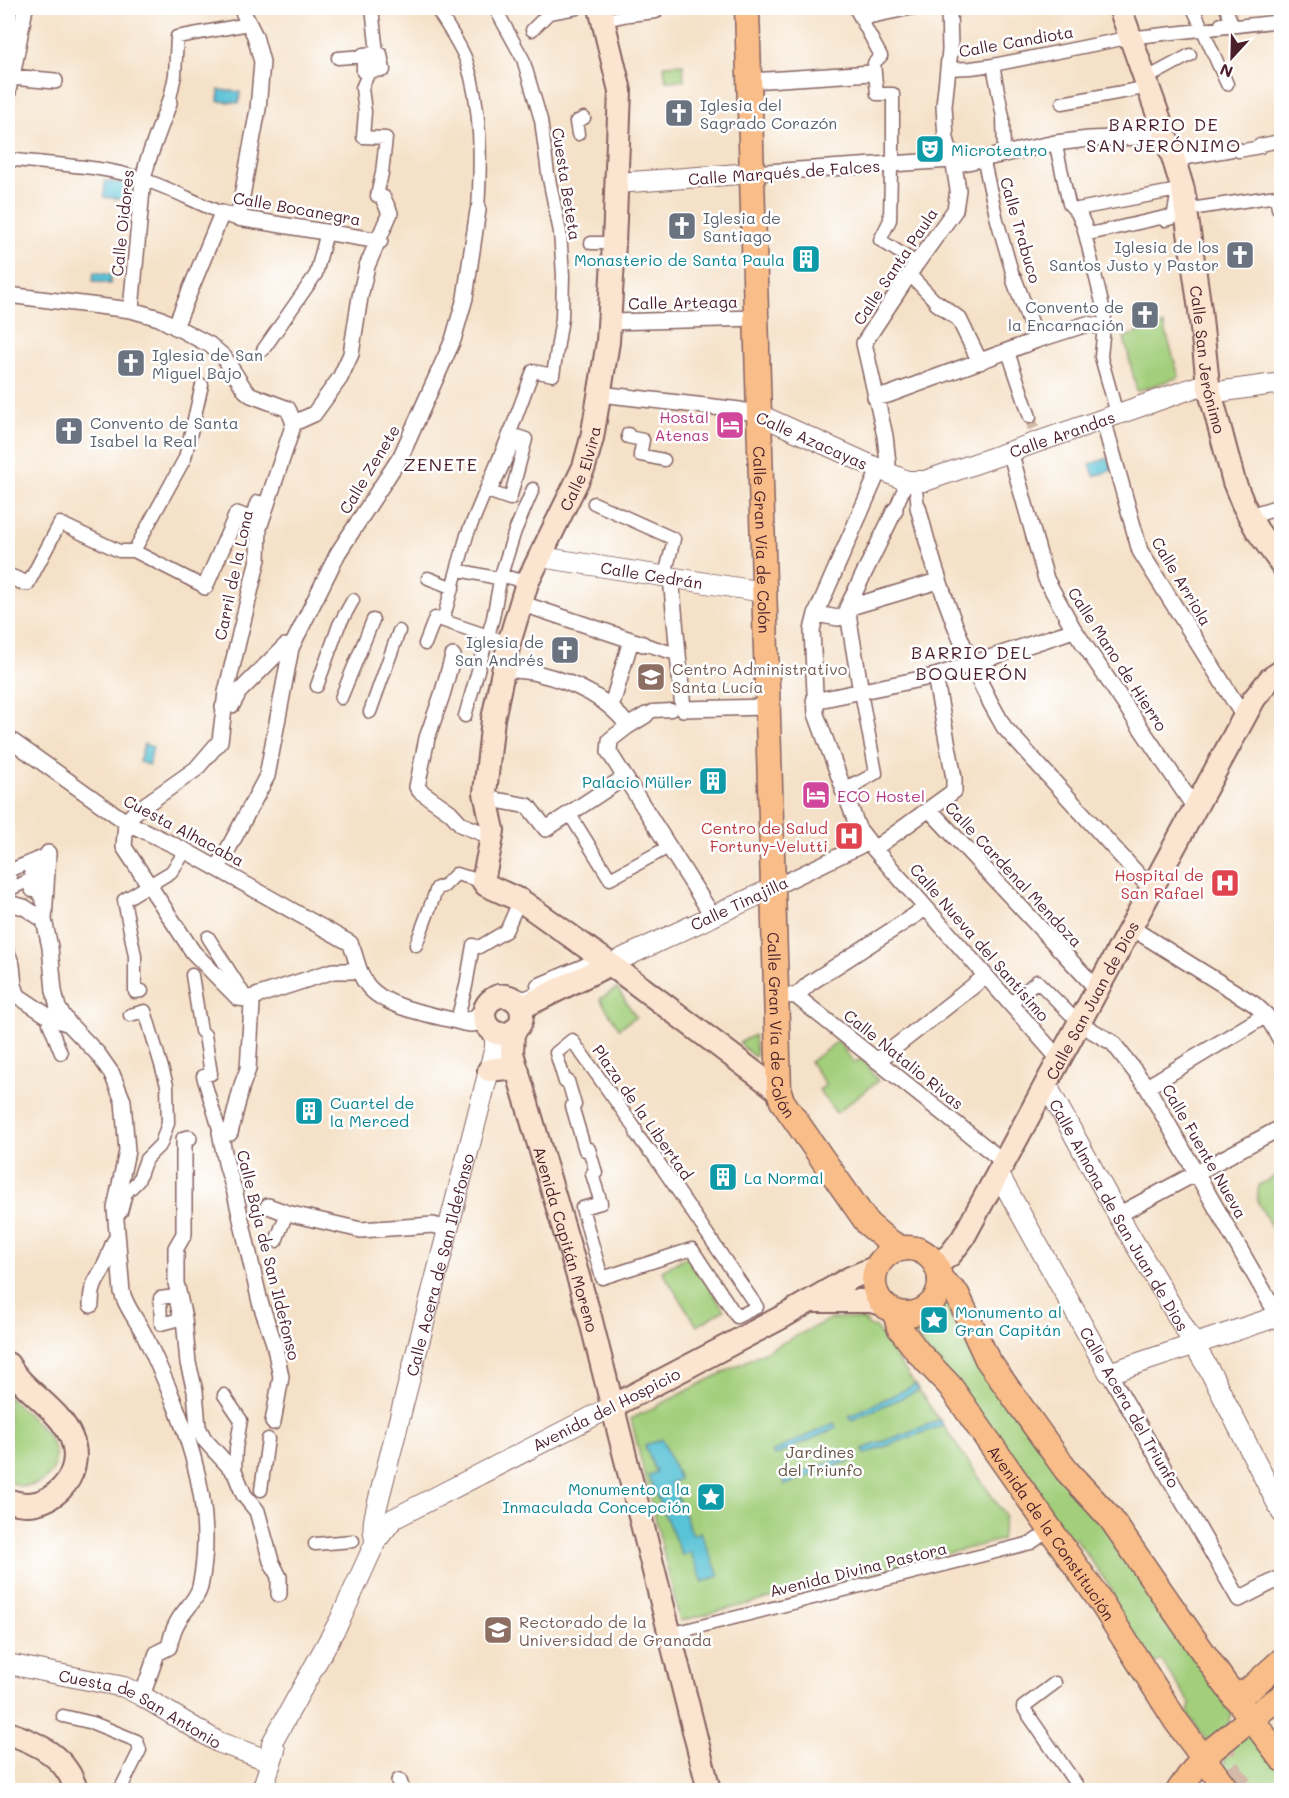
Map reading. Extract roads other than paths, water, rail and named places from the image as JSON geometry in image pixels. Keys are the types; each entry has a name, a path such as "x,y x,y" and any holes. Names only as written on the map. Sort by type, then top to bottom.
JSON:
{"main road":[{"name":"Calle Gran Vía de Colón","path":"747,8 773,888 786,995 779,1091 782,1101 868,1224"},
{"name":"Calle San Jerónimo","path":"1120,8 1183,190 1209,389 1234,482 1250,516 1281,565"},
{"name":"Calle Elvira","path":"602,14 620,91 611,322 592,438 584,467 522,593 504,668 493,719 485,798 493,830 483,880 486,885 518,899 604,961"},
{"name":"Calle San Juan de Dios","path":"938,1272 963,1238 1059,1059 1075,1019 1097,989 1244,717 1262,688 1281,671"},
{"path":"521,1008 604,961 779,1091"},
{"path":"505,995 512,998 521,1008 521,1022 491,1028 485,1008 489,1001 497,996 505,995"},
{"name":"Avenida Capitán Moreno","path":"491,1028 512,1053 587,1307 709,1791"},
{"path":"489,1070 506,1068 518,1072"},
{"path":"868,1224 886,1240 902,1249"},
{"path":"868,1224 878,1266"},
{"path":"938,1272 937,1294 929,1305 922,1310 907,1314 890,1308 877,1294 874,1283 878,1266 885,1256 902,1249 913,1249 925,1254 957,1294 987,1359 1022,1409 1066,1470 1111,1519 1234,1696 1281,1759"},
{"name":"Avenida del Hospicio","path":"613,1406 850,1278 878,1266"},
{"name":"Avenida del Hospicio","path":"811,1301 870,1301 890,1308"},
{"name":"Avenida de la Constitución","path":"890,1308 899,1327 950,1386 1099,1599 1176,1721 1227,1791"},
{"path":"8,1364 23,1385 61,1420 72,1438 75,1460 69,1480 55,1495 36,1504 24,1505 8,1500"},
{"path":"1234,1696 1250,1689 1274,1667"},
{"path":"1257,1726 1266,1685 1274,1667"},
{"path":"1179,1791 1202,1758 1257,1726 1278,1700"},
{"path":"8,1733 24,1738 50,1752 69,1773 76,1791"}],"street":[{"path":"8,101 25,8"},
{"path":"238,218 261,87 262,62 255,36 241,8"},
{"path":"8,295 131,310 176,324 210,345 224,357 250,395 288,409 294,423 314,414 340,378 351,354 367,266 390,213 383,198 376,196 382,173 386,138 363,137 362,88 370,61 372,8"},
{"name":"Calle Zenete","path":"218,868 267,776 291,648 338,553 401,456 453,340 465,298 478,210 481,169 475,93 465,57 436,8"},
{"name":"Cuesta Beteta","path":"490,487 533,371 553,375 562,318 563,275 560,232 548,174 541,120 523,59 495,8"},
{"path":"532,30 549,13 576,8"},
{"path":"913,261 880,240 890,219 893,94 877,94 873,73 874,63 881,56 858,13 914,8"},
{"name":"Calle Santa Paula","path":"883,471 888,463 885,436 864,343 955,210 958,190 946,139 944,106 950,50 950,8"},
{"path":"1194,8 1203,24 1232,24 1226,8"},
{"path":"1194,8 1227,84"},
{"path":"602,14 629,15 656,12"},
{"name":"Calle Candiota","path":"947,69 993,65 1132,37 1281,21"},
{"name":"Calle Oidores","path":"131,310 143,179 169,103 175,75 177,37 249,24"},
{"path":"1151,76 1190,55"},
{"path":"338,58 370,61"},
{"path":"993,65 1003,117 1004,152"},
{"path":"750,81 873,73"},
{"path":"12,77 55,81"},
{"path":"1062,104 1144,88"},
{"path":"578,134 576,122 584,118"},
{"name":"Calle Marqués de Falces","path":"617,183 953,162 1055,143 1089,139 1166,136"},
{"path":"1281,139 1260,145 1260,147 1239,151 1238,149 1187,158 1179,154 1191,209 1276,196 1278,208 1281,208"},
{"path":"1056,146 1069,204 1079,212 1089,234 1173,218 1178,190 1078,209 1079,212 1083,226 1106,315 1101,357 1110,417"},
{"name":"Calle Bocanegra","path":"8,161 111,171 143,179 238,218 380,240"},
{"name":"Calle Trabuco","path":"984,162 997,220 1014,279 1037,340"},
{"path":"176,324 222,213"},
{"path":"263,350 316,274 327,232"},
{"path":"591,243 611,243"},
{"path":"913,278 937,303 959,319 980,362"},
{"name":"Calle Arteaga","path":"611,322 757,318"},
{"path":"875,397 888,395 1087,324 1104,327"},
{"path":"1008,352 1030,417"},
{"name":"Calle Arandas","path":"911,481 925,481 1196,387 1209,389 1281,383"},
{"path":"136,552 185,458 202,385"},
{"name":"Calle Azacayas","path":"600,394 740,410 760,415 883,471 911,481"},
{"name":"Calle Arriola","path":"1110,417 1140,551 1244,717"},
{"name":"Carril de la Lona","path":"126,822 135,812 168,790 204,761 222,735 223,707 258,559 259,528 294,423"},
{"path":"628,434 628,437 643,440 640,455 664,460"},
{"path":"425,644 453,588 467,535 517,436 526,439 512,495"},
{"name":"Carril de la Lona","path":"205,587 237,514 252,520 277,451 285,453"},
{"name":"Calle Mano de Hierro","path":"1010,451 1046,579 1073,628 1195,808"},
{"name":"Calle Nueva del Santísimo","path":"883,471 816,614 812,630 816,714 850,788 858,828 1059,1059"},
{"path":"911,481 938,581 973,664 1004,727 1152,890"},
{"path":"850,788 876,773 848,612 895,510 911,481"},
{"path":"490,487 528,501"},
{"path":"465,716 488,636 501,577 515,531 533,489"},
{"path":"594,503 674,539 668,574 683,709 768,707"},
{"path":"1250,516 1281,506"},
{"path":"8,576 28,584 60,523 119,551 136,552 205,587"},
{"name":"Calle Cedrán","path":"540,554 547,558 668,574 765,592"},
{"path":"458,570 501,577 522,593 640,643 673,653"},
{"path":"428,578 453,588"},
{"path":"816,614 838,618 848,612 938,581"},
{"path":"317,686 339,625 353,600"},
{"path":"439,619 506,642"},
{"path":"341,698 373,620"},
{"path":"814,701 935,676 1065,633 1073,628"},
{"path":"370,712 399,631"},
{"path":"611,708 640,643"},
{"path":"223,707 232,705 239,692 285,646 291,648"},
{"path":"453,656 428,738 417,787 450,812 462,825 492,837"},
{"path":"504,668 534,672 564,681 591,694 619,713 628,726"},
{"name":"Calle Tinajilla","path":"604,961 871,845 954,791 954,778 935,676"},
{"path":"671,710 653,711 628,726 610,740 609,752 712,915"},
{"name":"Cuesta Alhacaba","path":"8,738 126,822 218,868 350,943 359,971"},
{"path":"485,798 528,806 546,829 625,777"},
{"name":"Calle Cardenal Mendoza","path":"929,809 1097,989"},
{"path":"569,813 610,879 663,850"},
{"path":"126,822 124,847 193,952 238,998 247,999 335,971 359,971 368,987 396,1005 491,1028"},
{"path":"48,853 44,920 58,1008 69,1024 98,1054 112,1074 123,1101 127,1151 115,1216 124,1302 144,1334 190,1423 235,1473 244,1495 257,1511 271,1561 279,1577 279,1594"},
{"path":"142,991 135,992 135,956 124,900 171,872 183,855"},
{"path":"31,868 44,903"},
{"path":"416,945 437,888 444,886 456,874 478,880"},
{"path":"8,903 24,907 44,920"},
{"path":"518,904 604,961 537,986 540,991 524,998 510,992 499,991 486,998 478,1014 469,1019 458,1016 473,945 479,947 507,931 518,904"},
{"path":"786,995 810,983 926,908"},
{"path":"1130,927 1254,1004 1266,1015 1281,1042"},
{"path":"192,975 211,1074 204,1076 220,1132 230,1133 248,1069 252,1004 208,937"},
{"path":"8,955 18,996 51,1018 69,1024"},
{"path":"877,1061 986,976"},
{"path":"1010,1004 1037,981 1075,1019"},
{"name":"Calle Natalio Rivas","path":"786,995 877,1061 1001,1168"},
{"path":"115,1216 121,1212 126,1193 138,1181 146,1159 161,1144 168,1123 167,1085 145,1011 130,1015"},
{"path":"1147,1087 1266,1015"},
{"path":"51,1018 49,1023 61,1053"},
{"name":"Calle Fuente Nueva","path":"1075,1019 1113,1043 1147,1087 1280,1316"},
{"name":"Calle Acera de San Ildefonso","path":"376,1541 373,1535 380,1498 495,1047 491,1028"},
{"name":"Plaza de la Libertad","path":"572,1040 620,1106 635,1128 637,1135 705,1229 757,1307 736,1317 692,1249 602,1278 582,1208 601,1203 592,1174 596,1173 589,1149 585,1150 572,1106 575,1105 573,1097 568,1081 565,1082 556,1053 572,1040"},
{"name":"Calle Almona de San Juan de Dios","path":"1046,1084 1118,1215 1195,1344 1281,1513"},
{"path":"1118,1215 1281,1127"},
{"name":"Calle Baja de San Ildefonso","path":"220,1132 260,1302 274,1343 281,1377 273,1422"},
{"path":"142,1696 157,1653 169,1647 176,1624 192,1604 199,1590 204,1566 205,1527 202,1490 190,1423 195,1391 188,1364 184,1318 176,1289 181,1244 184,1139 189,1138"},
{"name":"Calle Acera del Triunfo","path":"1001,1168 1109,1373 1239,1599 1281,1577"},
{"path":"268,1206 287,1213 361,1230 433,1225 448,1229"},
{"path":"276,1241 287,1213"},
{"path":"91,1305 91,1293 96,1277 107,1261 112,1244 118,1236"},
{"path":"1109,1373 1280,1316"},
{"path":"224,1395 241,1420 236,1448 235,1473"},
{"name":"Avenida del Hospicio","path":"400,1516 613,1406"},
{"path":"261,1490 268,1439"},
{"path":"262,1791 272,1743 353,1600 373,1557 398,1523 400,1516 386,1508 380,1498"},
{"name":"Calle Acera de San Ildefonso","path":"353,1600 376,1541 393,1519 400,1516"},
{"name":"Avenida Divina Pastora","path":"670,1634 1031,1543 1050,1530"},
{"path":"315,1544 353,1541"},
{"name":"Cuesta de San Antonio","path":"8,1664 117,1686 142,1696 218,1742 270,1761"},
{"path":"1055,1683 1023,1707 1080,1791"},
{"path":"63,1716 93,1723 137,1741 140,1750 124,1789"}],"water":[{"path":"219,90 240,92 239,103 218,101"},
{"path":"105,181 130,184 128,200 104,197"},
{"path":"94,272 111,275 110,284 93,281"},
{"path":"1109,458 1113,470 1094,476 1090,464"},
{"path":"144,744 153,747 149,765 139,762"},
{"path":"915,1385 919,1390 852,1420 849,1416"},
{"path":"940,1420 943,1425 865,1454 863,1449"},
{"path":"834,1423 836,1428 774,1456 772,1452"},
{"path":"662,1439 679,1479 671,1483 693,1535 700,1532 719,1575 703,1582 690,1552 682,1555 648,1476 656,1472 645,1446"},
{"path":"847,1456 849,1461 785,1485 783,1479"}],"tunnel":[{"path":"1030,417 1037,439"},
{"path":"1243,1718 1282,1675"},
{"path":"1229,1733 1223,1750 1224,1757 1229,1770 1244,1790"}],"place":[{"name":"Iglesia del Sagrado Corazón","path":"679,113"},
{"name":"Microteatro","path":"930,149"},
{"name":"Iglesia de Santiago","path":"682,226"},
{"name":"Iglesia de los Santos Justo y Pastor","path":"1240,255"},
{"name":"Monasterio de Santa Paula","path":"806,259"},
{"name":"Convento de la Encarnación","path":"1145,315"},
{"name":"Iglesia de San Miguel Bajo","path":"131,363"},
{"name":"Hostal Atenas","path":"730,425"},
{"name":"Convento de Santa Isabel la Real","path":"69,431"},
{"name":"Iglesia de San Andrés","path":"565,650"},
{"name":"Centro Administrativo Santa Lucía","path":"651,677"},
{"name":"Palacio Müller","path":"713,781"},
{"name":"ECO Hostel","path":"816,795"},
{"name":"Centro de Salud Fortuny-Velutti","path":"849,836"},
{"name":"Hospital de San Rafael","path":"1225,883"},
{"name":"Cuartel de la Merced","path":"309,1111"},
{"name":"La Normal","path":"723,1177"},
{"name":"Monumento al Gran Capitán","path":"934,1320"},
{"name":"Monumento a la Inmaculada Concepción","path":"711,1497"},
{"name":"Rectorado de la Universidad de Granada","path":"498,1630"}],"district":[{"name":"BARRIO DE SAN JERÓNIMO","path":"1164,134"},
{"name":"ZENETE","path":"441,464"},
{"name":"BARRIO DEL BOQUERÓN","path":"972,662"}],"park label":[{"name":"Jardines del Triunfo","path":"820,1460"}]}
